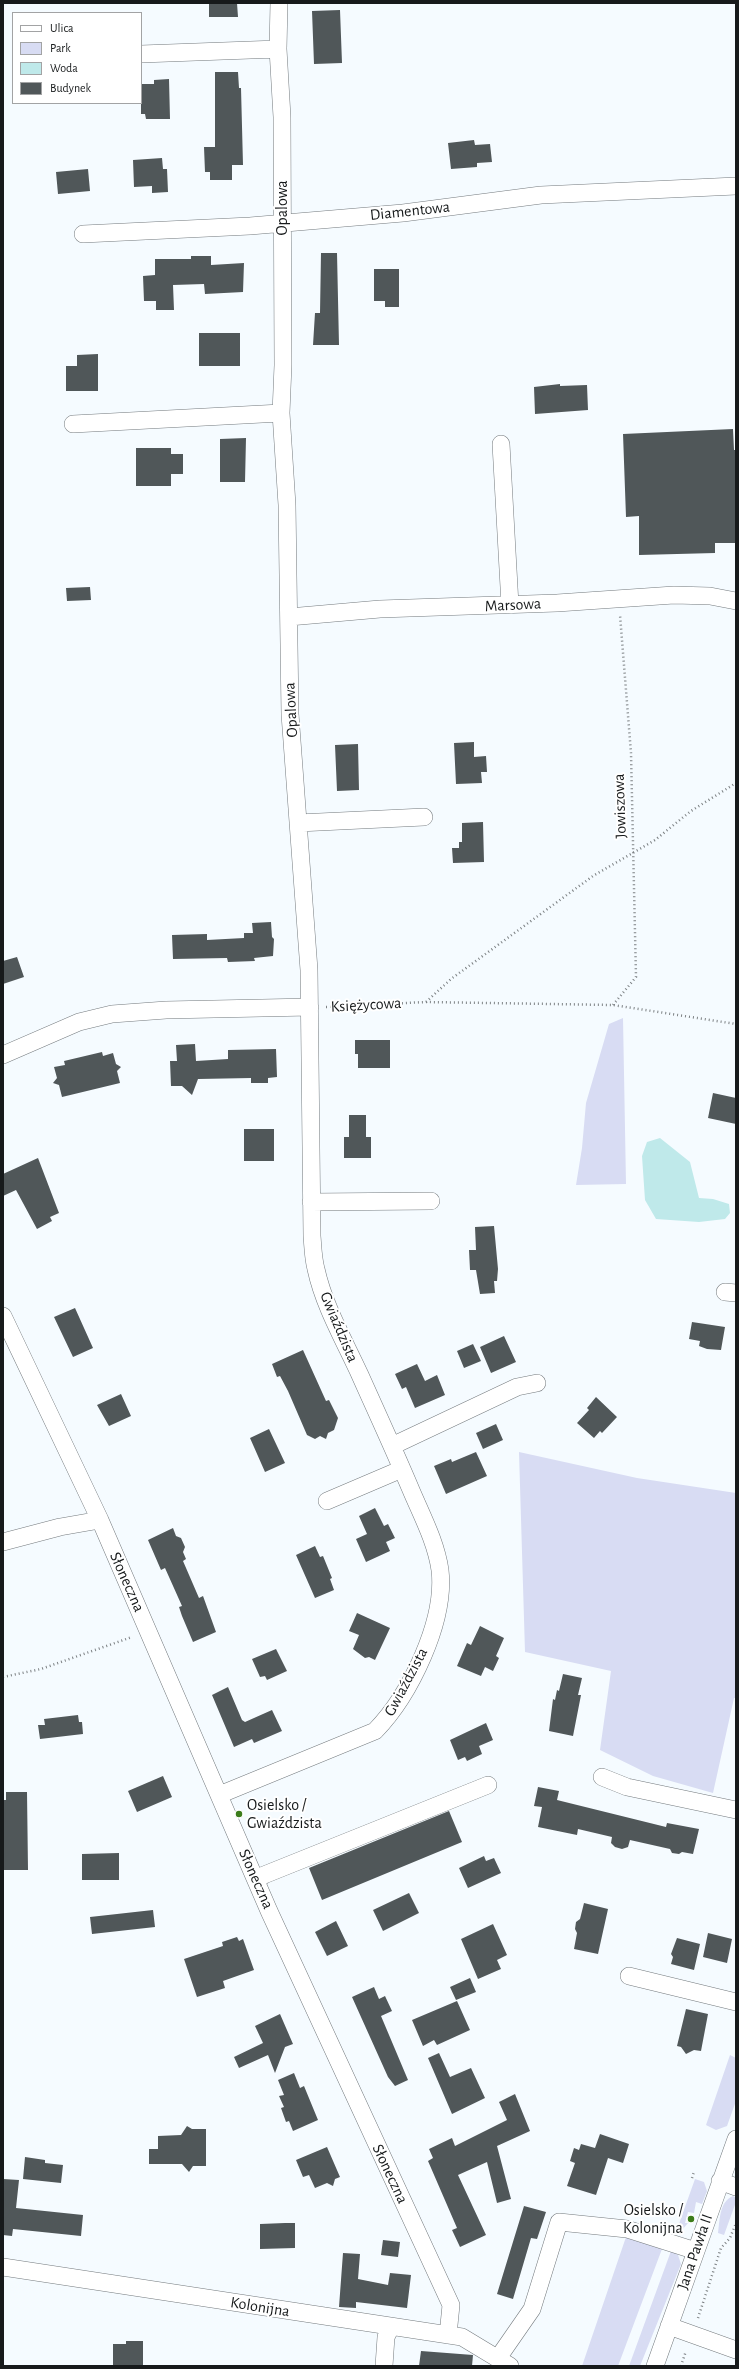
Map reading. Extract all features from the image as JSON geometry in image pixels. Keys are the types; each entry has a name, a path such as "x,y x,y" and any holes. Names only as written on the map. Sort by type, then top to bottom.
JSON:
{"street":[{"name":"Opalowa","path":"279,3 278,49 282,117 283,365 281,413 287,506 286,562 289,617 290,714 309,970 310,1007"},
{"path":"142,54 278,49"},
{"name":"Diamentowa","path":"84,234 282,223 403,212 541,195 736,186"},
{"path":"73,424 281,413"},
{"path":"501,444 510,605"},
{"name":"Marsowa","path":"289,617 380,609 510,605 674,595 710,596 736,601"},
{"path":"298,823 424,817"},
{"name":"Księżycowa","path":"3,1055 79,1022 112,1014 166,1010 310,1007"},
{"name":"Gwiaździsta","path":"219,1795 376,1731 390,1716 402,1696 433,1631 439,1601 440,1570 434,1547 392,1446 326,1302 316,1268 311,1202 310,1007"},
{"path":"311,1202 430,1201"},
{"name":"Słoneczna","path":"3,1316 100,1520 256,1880 451,2306 448,2335"},
{"path":"392,1446 517,1387 538,1383"},
{"path":"327,1501 402,1469"},
{"path":"3,1542 60,1527 100,1520"},
{"path":"602,1778 627,1787 736,1810"},
{"path":"256,1880 264,1875 488,1785"},
{"path":"629,1976 736,2002"},
{"name":"Jana Pawła II","path":"655,2366 696,2251 728,2184 736,2139"},
{"path":"504,2362 532,2309 559,2222 627,2228 696,2251"},
{"name":"Kolonijna","path":"3,2267 462,2337 504,2362"},
{"path":"384,2366 386,2337 391,2326"},
{"path":"669,2326 736,2350"}],"path":[{"name":"Jowiszowa","path":"613,1005 636,977 634,852 627,691 618,598"},
{"path":"426,1002 450,979 593,876 655,840 691,811 736,783"},
{"name":"Księżycowa","path":"310,1007 426,1002 613,1005 736,1024"},
{"path":"3,1677 41,1669 148,1631"},
{"path":"692,2178 694,2172"},
{"path":"695,2324 721,2248 730,2238 736,2222"},
{"path":"681,2366 688,2346"}],"green space":[{"path":"623,1018 626,1184 576,1185 582,1148 586,1103 609,1024"},
{"path":"519,1452 637,1478 736,1493 736,1698 734,1698 713,1793 653,1776 600,1750 611,1671 525,1652"},
{"path":"730,2055 736,2058 736,2101 727,2126 716,2130 706,2125"},
{"path":"695,2179 704,2182 707,2191 702,2204 696,2202 694,2213 688,2212 685,2223 688,2223 682,2230 679,2225 680,2221"},
{"path":"733,2196 736,2198 736,2202 724,2235 718,2233 721,2212 725,2202"},
{"path":"626,2237 662,2249 618,2366 582,2366"},
{"path":"671,2251 678,2255 681,2264 640,2366 629,2366"}],"water":[{"path":"660,1138 690,1162 699,1198 713,1199 729,1204 730,1213 725,1219 699,1222 656,1219 645,1200 642,1156 647,1142"}],"building":[{"path":"209,3 237,3 238,17 209,17"},
{"path":"340,10 342,63 314,64 312,11"},
{"path":"215,72 238,72 239,88 241,88 243,165 232,165 232,180 210,180 210,172 205,172 204,147 215,147"},
{"path":"169,79 170,119 146,119 145,114 141,114 142,84 154,84 154,80"},
{"path":"474,140 475,145 490,144 492,162 477,163 477,167 451,169 448,143"},
{"path":"162,158 163,169 167,169 168,192 152,193 152,186 134,187 133,160"},
{"path":"88,169 90,191 58,194 56,172"},
{"path":"321,253 337,253 339,345 313,345 315,313 320,313"},
{"path":"191,256 211,256 211,265 244,263 243,292 205,294 204,284 173,285 174,310 156,310 156,301 144,301 143,276 155,275 155,259 191,259"},
{"path":"374,269 399,269 399,307 385,307 385,301 374,301"},
{"path":"199,333 240,333 240,366 199,366"},
{"path":"98,354 98,391 66,391 66,366 77,366 77,355"},
{"path":"560,384 560,386 587,385 588,410 535,414 534,387"},
{"path":"733,429 734,450 736,450 736,543 715,543 715,553 639,555 639,516 626,517 623,434"},
{"path":"246,438 245,482 220,482 220,439"},
{"path":"136,448 171,448 171,454 183,454 183,474 171,474 171,486 136,486"},
{"path":"90,587 91,600 67,601 66,588"},
{"path":"474,742 474,757 486,756 487,772 481,772 482,783 456,784 454,743"},
{"path":"358,744 359,790 337,791 335,745"},
{"path":"483,822 484,862 453,863 452,848 459,848 459,842 462,842 462,823"},
{"path":"271,922 272,937 274,939 273,956 254,958 255,961 228,962 227,958 173,959 172,935 207,934 207,940 244,938 244,933 253,933 252,923"},
{"path":"17,957 24,977 3,984 3,961"},
{"path":"355,1040 390,1040 390,1068 358,1068 358,1054 355,1054"},
{"path":"195,1044 196,1061 228,1059 228,1050 276,1049 277,1077 268,1078 268,1083 251,1083 251,1078 198,1079 192,1095 182,1086 171,1086 170,1061 177,1061 176,1045"},
{"path":"102,1052 103,1056 113,1053 116,1064 121,1067 117,1071 120,1083 62,1097 59,1085 53,1083 57,1078 54,1067 65,1065 64,1061"},
{"path":"713,1093 736,1098 736,1124 708,1118"},
{"path":"349,1115 366,1115 366,1137 371,1137 371,1158 344,1158 344,1137 349,1137"},
{"path":"244,1129 274,1129 274,1161 244,1161"},
{"path":"38,1158 59,1213 50,1217 52,1221 37,1229 16,1190 3,1196 3,1174"},
{"path":"494,1226 498,1269 497,1281 494,1281 495,1293 480,1294 476,1270 470,1270 469,1250 476,1250 475,1227"},
{"path":"75,1308 93,1348 73,1357 54,1317"},
{"path":"692,1322 725,1327 721,1350 707,1349 699,1346 700,1341 689,1339"},
{"path":"504,1336 516,1362 491,1373 480,1347"},
{"path":"473,1344 481,1361 464,1368 457,1351"},
{"path":"303,1350 326,1401 329,1400 338,1418 334,1430 328,1433 326,1439 320,1436 315,1439 307,1435 288,1391 280,1376 277,1377 272,1364"},
{"path":"417,1364 425,1381 437,1375 445,1395 415,1408 406,1387 402,1389 395,1374"},
{"path":"121,1394 131,1416 109,1426 97,1405"},
{"path":"596,1397 617,1417 602,1433 600,1431 594,1438 577,1423 589,1410 587,1408"},
{"path":"496,1424 503,1440 483,1449 476,1433"},
{"path":"269,1429 285,1463 265,1472 250,1438"},
{"path":"476,1452 487,1476 446,1494 434,1466 451,1459 452,1462"},
{"path":"375,1508 384,1526 388,1524 395,1538 386,1542 390,1551 366,1562 356,1539 367,1534 359,1516"},
{"path":"173,1528 176,1536 181,1538 185,1547 183,1552 186,1559 183,1561 199,1598 203,1596 216,1632 193,1642 179,1607 182,1606 165,1568 161,1570 148,1540"},
{"path":"315,1546 320,1557 323,1556 332,1578 330,1579 334,1590 315,1598 296,1555"},
{"path":"357,1613 390,1628 375,1660 369,1657 365,1658 353,1649 359,1635 349,1631"},
{"path":"480,1626 504,1638 496,1656 499,1658 493,1671 485,1667 481,1676 457,1666 467,1643 471,1645"},
{"path":"276,1649 287,1671 267,1680 265,1676 260,1677 252,1659"},
{"path":"563,1674 582,1678 578,1695 581,1695 573,1736 549,1731 553,1699 555,1700 557,1690 559,1691"},
{"path":"228,1687 242,1720 245,1722 272,1710 282,1731 254,1743 252,1739 234,1747 212,1695"},
{"path":"78,1715 79,1722 82,1722 83,1734 40,1739 38,1725 45,1725 44,1719"},
{"path":"486,1723 493,1740 479,1746 482,1754 467,1761 465,1757 458,1760 450,1740"},
{"path":"163,1776 172,1797 137,1812 128,1791"},
{"path":"538,1787 559,1791 557,1800 666,1827 667,1823 699,1829 693,1854 682,1852 679,1854 672,1853 670,1849 630,1840 628,1847 622,1849 615,1847 611,1843 612,1837 578,1829 577,1835 538,1827 542,1807 534,1806"},
{"path":"6,1792 27,1792 28,1870 3,1870 3,1800 6,1800"},
{"path":"449,1811 462,1842 322,1900 309,1868"},
{"path":"119,1853 119,1880 82,1880 82,1854"},
{"path":"484,1856 486,1861 494,1858 501,1873 468,1888 459,1868"},
{"path":"409,1893 419,1913 383,1931 373,1910"},
{"path":"584,1903 608,1909 598,1954 574,1949 577,1933 575,1929 576,1922 580,1919"},
{"path":"153,1910 155,1927 92,1934 90,1917"},
{"path":"336,1921 348,1946 327,1956 315,1932"},
{"path":"493,1924 507,1955 497,1960 501,1969 478,1979 461,1939"},
{"path":"708,1933 732,1939 727,1963 703,1957"},
{"path":"237,1937 239,1941 243,1939 254,1970 223,1981 225,1988 197,1997 184,1959 223,1946 222,1942"},
{"path":"677,1938 700,1944 694,1970 671,1964 673,1957 671,1954"},
{"path":"470,1978 476,1992 456,2000 450,1987"},
{"path":"374,1987 379,1999 385,1996 392,2011 381,2016 408,2080 395,2086 388,2077 352,1997"},
{"path":"457,2001 470,2030 437,2045 434,2040 423,2046 412,2020"},
{"path":"686,2009 708,2014 701,2051 694,2050 686,2054 681,2047 677,2046"},
{"path":"280,2014 293,2044 285,2047 275,2073 268,2055 239,2068 234,2057 263,2043 255,2026"},
{"path":"439,2053 450,2077 471,2068 485,2098 452,2114 428,2058"},
{"path":"294,2073 300,2088 304,2086 318,2120 293,2131 289,2121 286,2122 281,2108 284,2107 279,2096 284,2095 278,2080"},
{"path":"515,2094 530,2131 497,2146 511,2199 497,2203 487,2162 458,2175 486,2235 460,2247 452,2230 457,2228 428,2161 433,2158 429,2149 452,2138 455,2146 507,2120 499,2102"},
{"path":"187,2126 192,2129 206,2129 206,2166 193,2166 189,2172 182,2164 149,2164 149,2149 158,2149 158,2136 181,2135"},
{"path":"600,2134 629,2144 623,2163 608,2158 596,2195 567,2186 575,2163 570,2161 574,2148 579,2150 581,2144 595,2148"},
{"path":"327,2147 340,2177 335,2179 333,2186 327,2183 315,2188 309,2175 303,2177 296,2160"},
{"path":"25,2157 45,2160 45,2163 63,2165 61,2183 23,2179"},
{"path":"3,2179 19,2180 16,2208 83,2215 81,2236 13,2229 12,2236 3,2235"},
{"path":"524,2206 546,2212 537,2239 531,2238 513,2299 497,2294"},
{"path":"295,2223 295,2248 260,2249 260,2224"},
{"path":"383,2240 400,2242 398,2257 381,2255"},
{"path":"343,2253 360,2254 358,2279 388,2285 390,2273 411,2275 407,2308 356,2302 356,2308 339,2307"},
{"path":"126,2341 143,2341 143,2366 113,2366 113,2344 126,2344"},
{"path":"421,2351 473,2355 472,2366 419,2366"}],"place":[{"name":"Osielsko / Gwiaździsta","path":"239,1814"},
{"name":"Osielsko / Kolonijna","path":"691,2219"}]}
